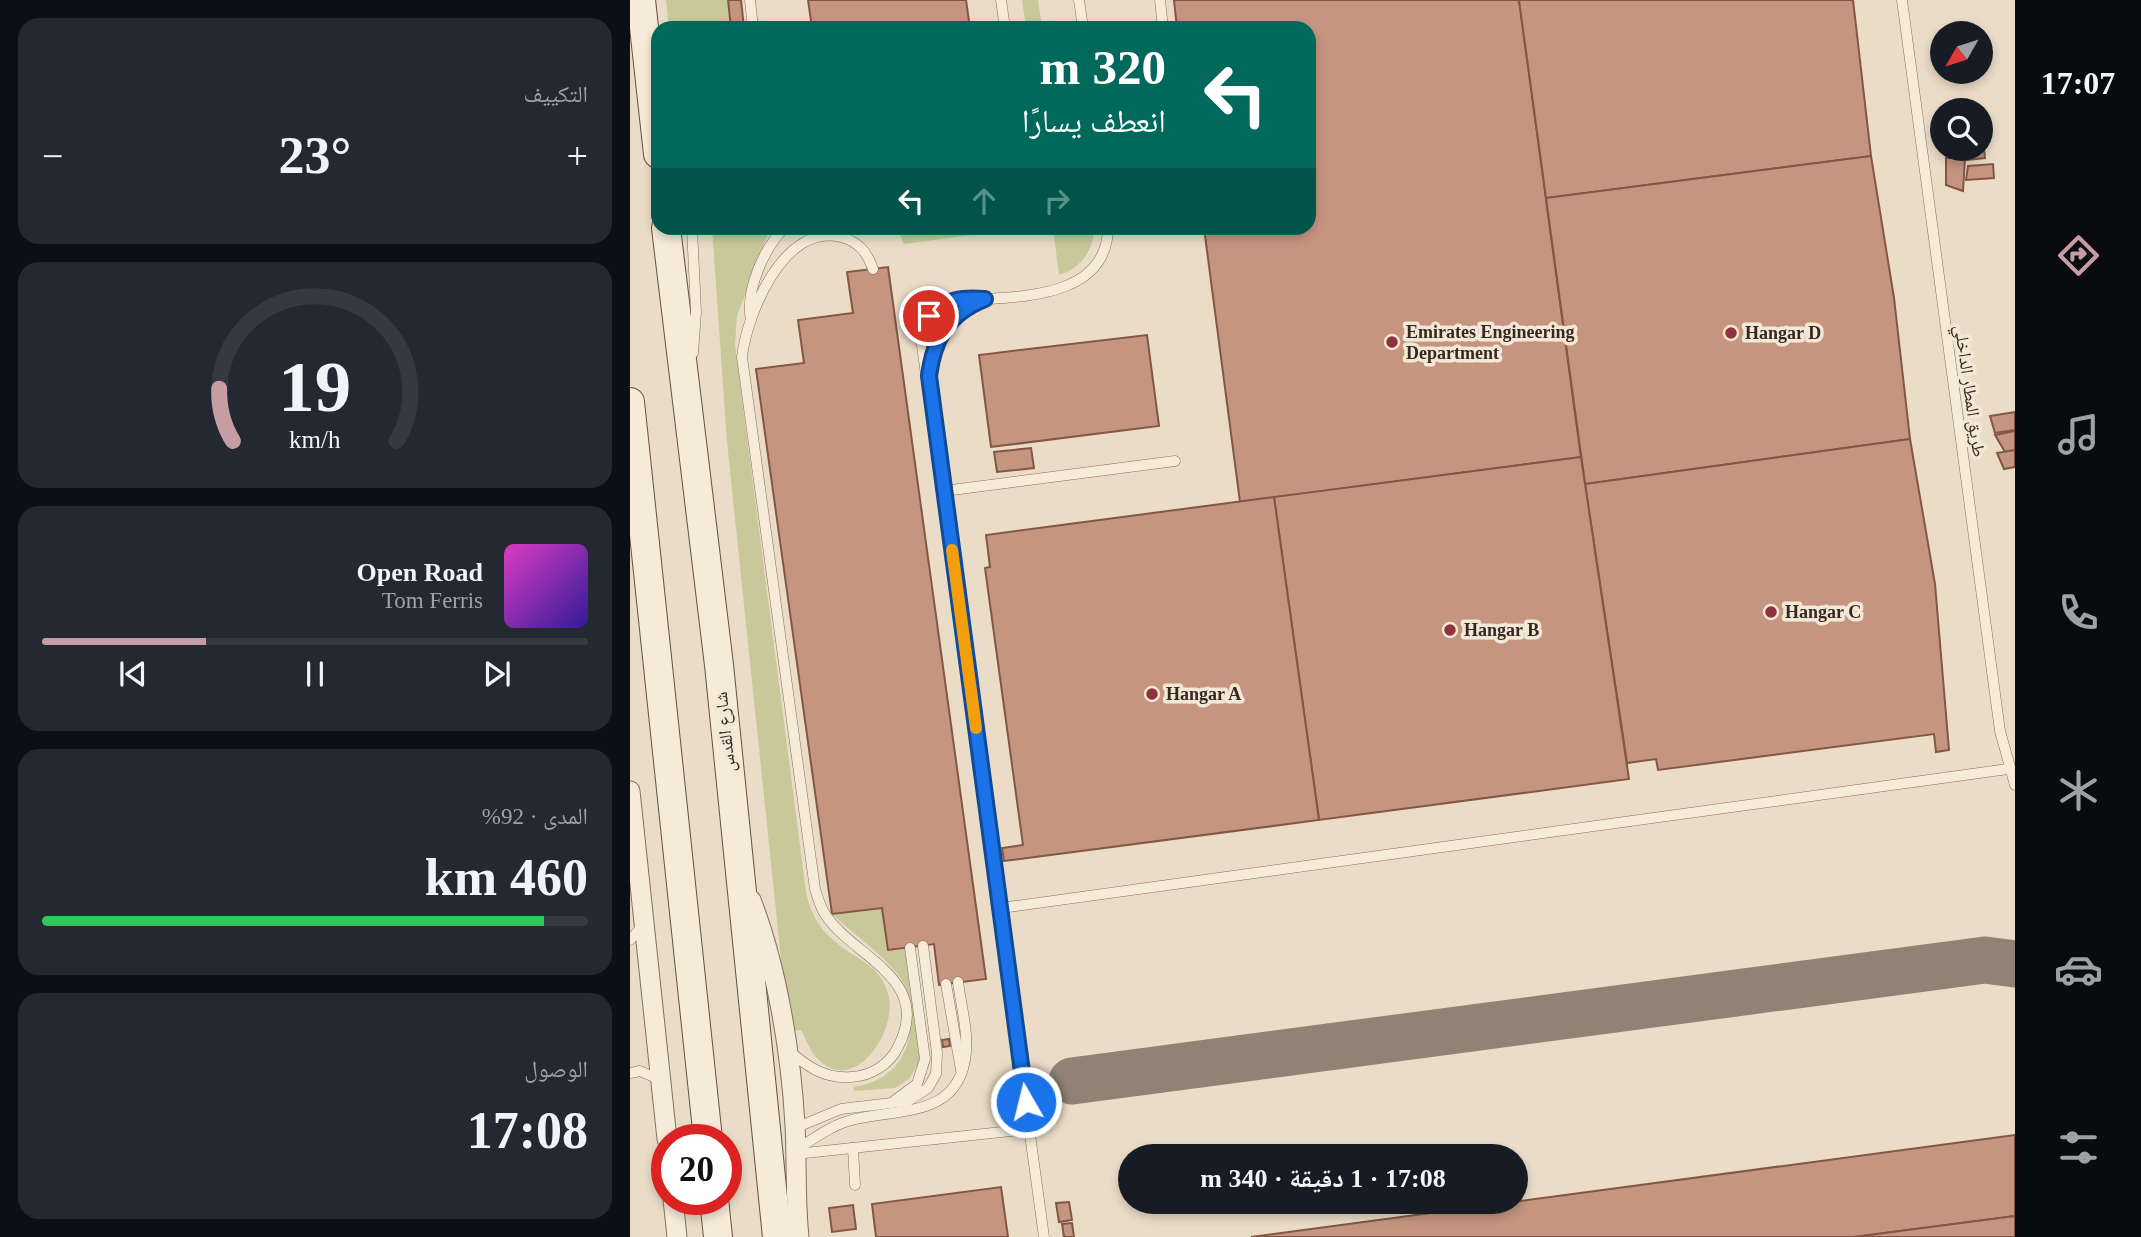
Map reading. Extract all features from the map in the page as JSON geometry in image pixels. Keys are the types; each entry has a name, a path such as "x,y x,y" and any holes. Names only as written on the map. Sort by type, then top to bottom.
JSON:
{"main road":[{"path":"641,0 651,91"},
{"name":"شارع القدس","path":"667,235 719,665 777,1237"},
{"path":"630,402 706,1124"},
{"path":"716,1215 718,1237"}],"street":[{"path":"630,791 665,1124"},
{"path":"740,874 762,934 786,1049 795,1128 799,1237"},
{"path":"675,1215 677,1237"}],"lane":[{"path":"750,0 752,21"},
{"path":"1001,0 1004,21"},
{"path":"1079,0 1082,21"},
{"path":"1160,0 1162,21"},
{"name":"طريق المطار الداخلي","path":"1902,0 1996,703 2008,769 2015,785"},
{"path":"687,412 696,312 692,235"},
{"path":"751,320 750,297 773,235"},
{"path":"770,245 778,235"},
{"path":"1044,1237 929,376 921,338 929,316 947,302 1051,292 1072,286 1091,272 1101,258 1106,235"},
{"path":"786,1049 826,1075 839,1078 871,1073 886,1063 899,1046 904,1031 905,1008 895,980 834,926 825,914 815,889 742,370 743,347 751,320 781,261 806,241 837,236 853,241 869,258 873,269"},
{"path":"929,376 932,355 945,326 970,305 985,299"},
{"path":"944,491 1175,461"},
{"path":"1001,908 2008,769"},
{"path":"630,940 644,923"},
{"path":"795,1128 832,1111 908,1101 922,1094 936,1074 937,1053 923,946"},
{"path":"894,1102 917,1084 925,1059 910,947"},
{"path":"796,1152 822,1133 849,1121 933,1105 951,1091 961,1070 966,1044 958,982"},
{"path":"946,984 961,1070"},
{"path":"630,1060 632,1072 661,1080"},
{"path":"796,1152 853,1149 1029,1129"},
{"path":"853,1149 855,1185"}],"green space":[{"path":"666,0 728,0 730,21 668,21"},
{"path":"1022,0 1038,0 1041,21 1025,21"},
{"path":"712,235 767,235 737,316 735,345 806,892 818,923 840,945 873,969 880,977 889,997 886,1028 879,1043 857,1066 844,1070 831,1068 817,1058 801,1030 793,1031 783,978 727,442"},
{"path":"900,235 972,235 904,244"},
{"path":"1054,235 1093,235 1089,251 1080,263 1059,275"},
{"path":"882,908 888,950 907,948 920,1055 909,1079 895,1088 854,1091 853,1087 880,1079 898,1063 904,1052 910,1027 907,993 892,968 832,914"}],"building":[{"path":"728,0 741,0 743,21 730,21"},
{"path":"808,0 966,0 969,21 811,21"},
{"name":"Emirates Engineering Department","path":"1174,0 1519,0 1581,457 1240,502 1205,235 1316,235 1316,21 1176,21"},
{"path":"1519,0 1853,0 1871,156 1546,198"},
{"name":"Hangar D","path":"1871,156 1894,298 1910,439 1585,484 1546,198"},
{"path":"1946,161 1965,161 1963,191 1946,185"},
{"path":"1993,164 1994,178 1966,180 1968,166"},
{"path":"888,267 986,979 939,985 934,944 888,950 882,908 832,914 756,369 804,363 798,320 853,313 847,272"},
{"path":"1147,335 1159,426 991,447 979,355"},
{"path":"2015,412 2015,430 1995,433 1990,416"},
{"path":"2015,431 2015,450 2005,452 1995,435"},
{"name":"Hangar C","path":"1910,439 1935,584 1949,750 1936,752 1934,734 1658,770 1656,759 1627,763 1585,484"},
{"path":"1031,448 1034,468 997,472 994,452"},
{"path":"2015,450 2015,467 2004,469 1997,453"},
{"name":"Hangar B","path":"1581,457 1629,779 1319,820 1274,497"},
{"name":"Hangar A","path":"1274,497 1319,820 1004,861 1002,848 1023,845 985,568 990,567 986,535"},
{"path":"949,1039 950,1046 943,1047 942,1040"},
{"path":"2015,1135 2015,1216 1854,1237 1251,1237 1423,1214 1528,1214 1528,1200"},
{"path":"1001,1187 1008,1237 876,1237 872,1204"},
{"path":"1069,1202 1072,1220 1059,1222 1056,1203"},
{"path":"853,1205 856,1229 832,1232 829,1208"},
{"path":"2015,1216 2015,1237 1854,1237"},
{"path":"1072,1223 1074,1237 1064,1237 1062,1224"}],"taxiway":[{"path":"1072,1081 1985,960 2015,964"}],"slow traffic":[{"path":"952,550 976,728"}],"place":[{"name":"Hangar D","path":"1731,333"},
{"name":"Emirates Engineering Department","path":"1392,342"},
{"name":"Hangar C","path":"1771,612"},
{"name":"Hangar B","path":"1450,630"},
{"name":"Hangar A","path":"1152,694"}],"route":[{"path":"929,316 947,302 970,298 985,299 970,305 945,326 937,339 929,376 1026,1102"}]}
